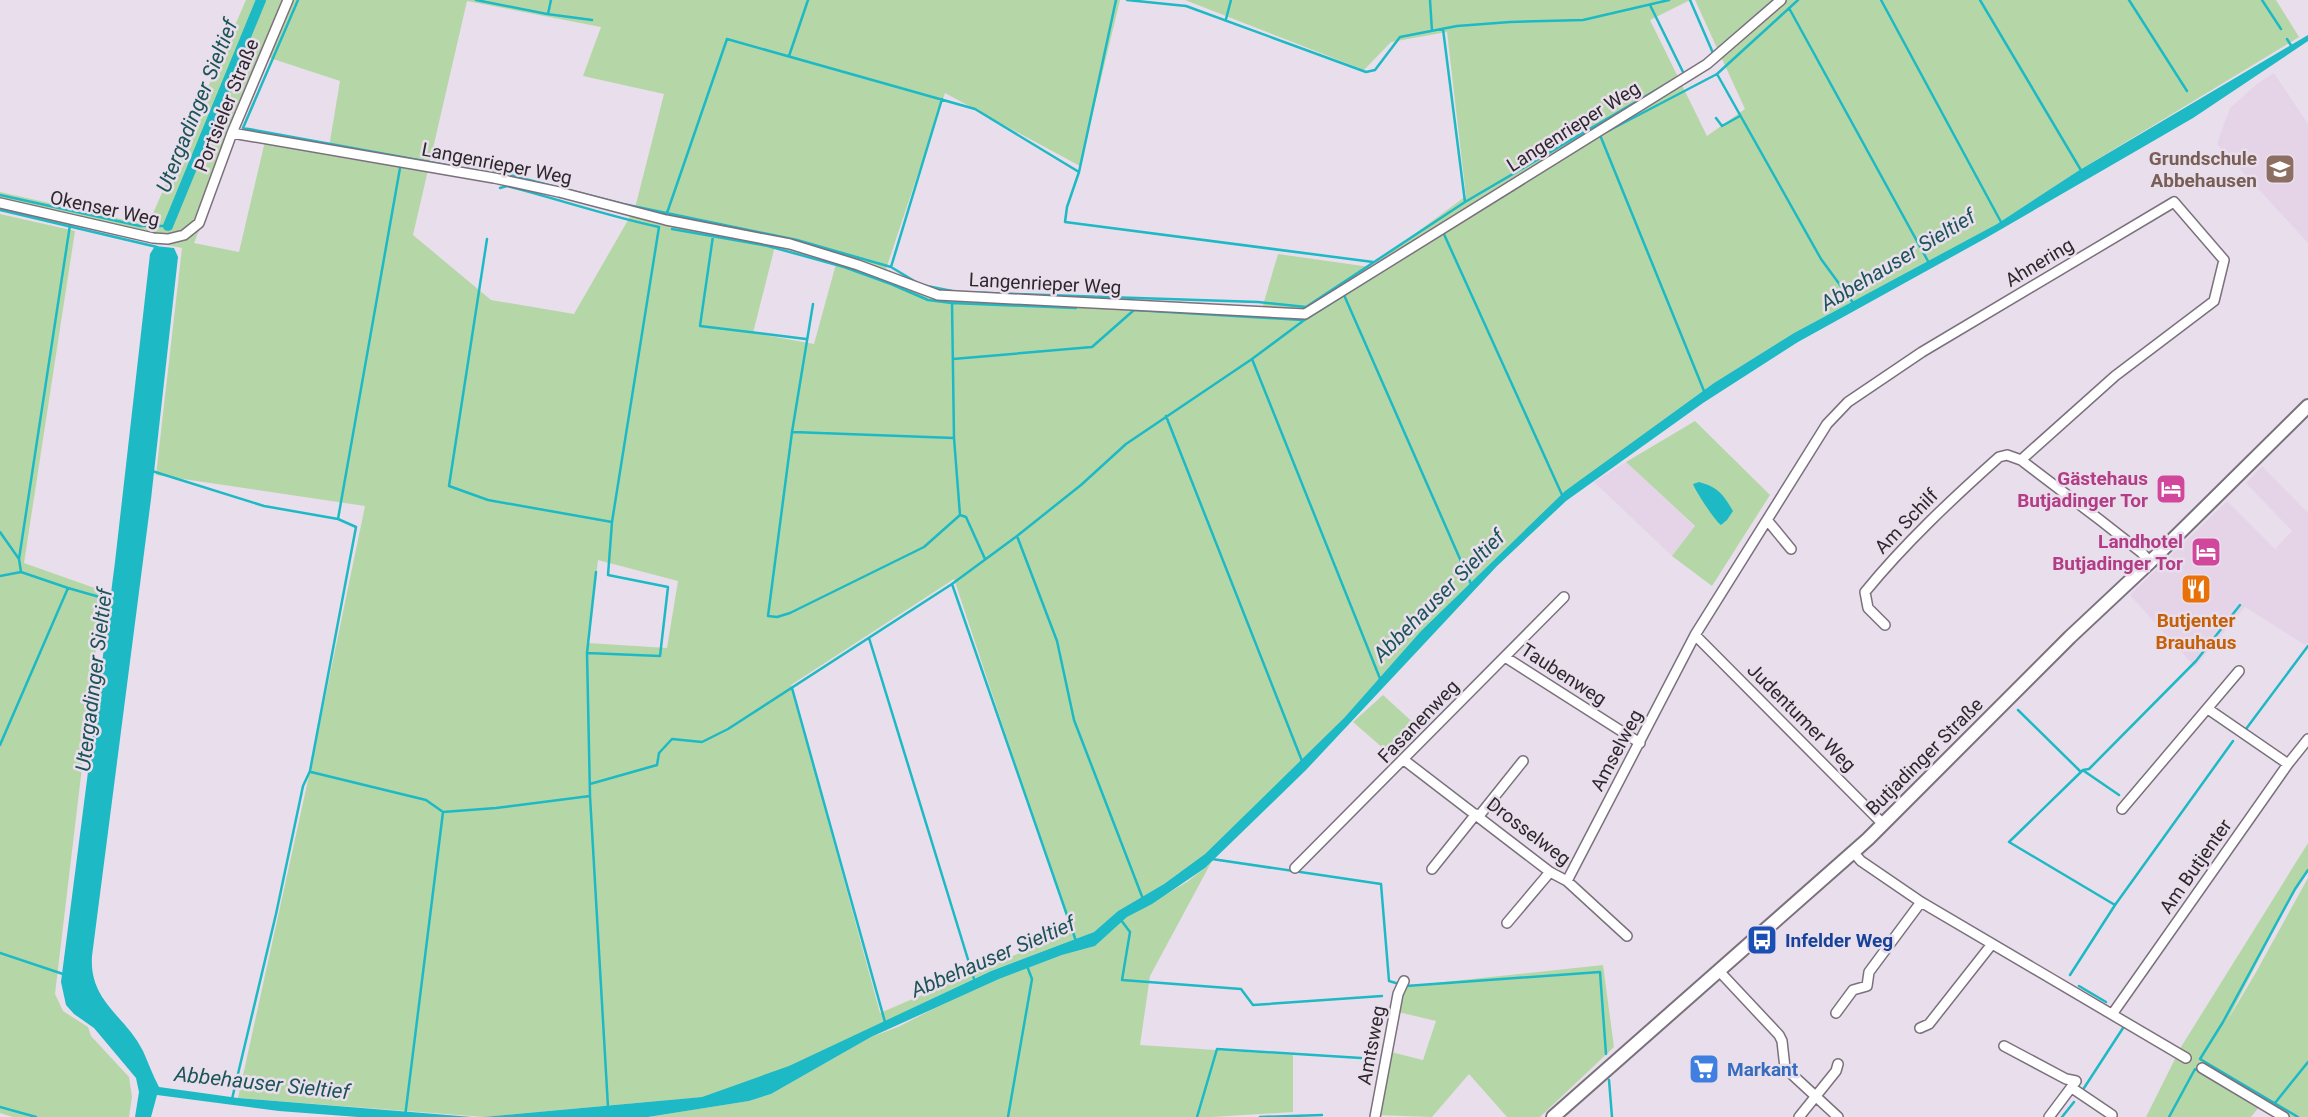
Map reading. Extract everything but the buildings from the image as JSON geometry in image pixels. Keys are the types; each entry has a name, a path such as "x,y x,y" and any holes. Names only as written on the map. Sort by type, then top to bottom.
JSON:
{"main road":[{"name":"Butjadinger Straße","path":"1553,1117 1883,824 2070,637 2308,406"}],"street":[{"name":"Portsieler Straße","path":"198,223 232,133 288,0"},
{"name":"Langenrieper Weg","path":"232,133 494,178 666,219 790,244 858,265 938,295 1305,314 1707,64 1781,0"},
{"name":"Ahnering","path":"1695,635 1827,424 1848,402 1922,352 2174,202 2224,260 2214,300 2115,376 2021,460"},
{"name":"Okenser Weg","path":"0,203 153,238 168,239 184,235 198,223"},
{"name":"Am Schilf","path":"1885,625 1868,608 1865,592 1885,567 1952,499 1999,457 2007,455 2021,460"},
{"path":"2021,460 2150,562"},
{"path":"1768,520 1791,549"},
{"name":"Fasanenweg","path":"1295,867 1564,597"},
{"name":"Amselweg","path":"1567,881 1695,635"},
{"name":"Judentumer Weg","path":"1695,635 1883,824"},
{"name":"Taubenweg","path":"1505,657 1640,743"},
{"path":"2122,809 2239,671"},
{"path":"2208,709 2288,764"},
{"name":"Am Butjenter","path":"2113,1013 2308,739"},
{"name":"Drosselweg","path":"1404,760 1550,872 1567,881 1627,936"},
{"path":"1432,869 1523,761"},
{"path":"1853,852 1861,861 1921,902 2186,1058"},
{"path":"1507,923 1550,872"},
{"path":"1836,1013 1853,990 1867,986 1869,972 1921,902"},
{"path":"1920,1028 1929,1024 1992,944"},
{"path":"1719,971 1779,1035 1785,1068 1838,1117"},
{"name":"Amtsweg","path":"1375,1117 1398,994 1404,981"},
{"path":"2004,1046 2074,1084 2112,1115"},
{"path":"1799,1117 1836,1071 1838,1064"},
{"path":"2202,1068 2284,1117"},
{"path":"2049,1117 2074,1084"}],"shaded area":[{"path":"2274,73 2308,124 2308,243 2217,144 2230,108"},
{"path":"1626,462 1695,527 1672,556 1594,482"},
{"path":"2262,466 2308,513 2308,642 2305,645 2245,607 2195,667 2130,595 2227,501 2275,549 2292,531 2246,483"}],"green space":[{"path":"246,0 1120,0 1080,166 945,93 886,269 955,301 1261,312 1278,254 1370,267 1466,196 1447,32 1391,42 1364,70 1185,0 1690,0 1650,20 1707,136 1745,109 1695,0 2276,0 2299,37 2078,171 1997,224 1794,333 1714,383 1565,491 1421,631 1344,718 1205,854 1164,884 1118,911 1094,932 990,971 789,1067 702,1097 484,1117 238,1098 365,506 156,475 182,248 0,211 0,192 148,225","holes":["467,1 601,27 583,76 664,94 635,208 574,314 491,300 413,235","267,57 340,81 329,147 266,137 239,252 194,243","775,246 836,264 814,344 753,333","598,560 678,581 667,648 588,643","954,579 1071,931 880,1013 791,685"]},
{"path":"0,214 75,231 24,563 103,591 55,994 63,1011 88,1027 91,1036 129,1077 132,1097 129,1117 13,1117 0,1113"},
{"path":"1695,421 1770,495 1712,586 1672,556 1695,526 1626,462"},
{"path":"1383,695 1418,727 1392,756 1353,722"},
{"path":"2308,843 2308,871 2287,905 2227,1021 2308,878 2308,1117 2276,1117 2259,1107 2251,1117 2146,1117 2181,1047"},
{"path":"1213,859 1150,976 1140,1045 1293,1055 1293,1112 1212,1117 648,1117 749,1101 771,1094 871,1037 999,979 1062,955 1095,946 1127,917 1187,882"},
{"path":"1603,965 1614,1047 1540,1117 1507,1117 1469,1074 1432,1117 1376,1115 1387,1051 1423,1060 1436,1021 1398,1012 1406,986"}],"water":[{"path":"2308,35 2308,41 2193,118 1986,238 1798,342 1703,403 1566,501 1497,566 1306,770 1205,868 1152,904 1127,917 1095,946 1062,955 999,979 871,1037 771,1094 749,1101 648,1117 484,1117 702,1097 789,1066 991,971 1094,932 1118,911 1164,884 1205,854 1344,718 1421,631 1565,491 1714,383 1794,333 1997,224 2078,171"},
{"name":"Utergadinger Sieltief","path":"155,246 174,248 178,257 151,499 92,956 96,985 102,997 136,1038 159,1087 238,1098 472,1117 358,1117 279,1111 157,1095 151,1117 135,1117 139,1092 136,1078 94,1028 66,1005 61,982 115,562 150,254"},
{"path":"1699,482 1719,492 1733,511 1721,525 1693,484"}],"waterway":[{"name":"Utergadinger Sieltief","path":"168,226 261,0"},
{"path":"298,0 243,128 506,174 623,204 797,240 891,267 916,282"},
{"path":"476,0 592,20"},
{"path":"548,14 551,0"},
{"path":"789,56 808,0"},
{"path":"1116,0 1079,172 1067,207 1065,222 1373,262"},
{"path":"1127,0 1186,6 1366,72 1375,70 1400,37 1457,26 1583,20 1669,0"},
{"path":"1226,19 1231,0"},
{"path":"1430,0 1432,31"},
{"path":"1690,0 1713,53 1774,0"},
{"name":"Abbehauser Sieltief","path":"1798,0 1717,74 1821,259 1854,304"},
{"path":"1881,0 2001,222"},
{"path":"1980,0 2082,172"},
{"path":"2129,0 2187,91"},
{"path":"2262,0 2281,29"},
{"path":"1650,5 1684,74"},
{"name":"Abbehauser Sieltief","path":"1789,8 1929,263"},
{"path":"1443,29 1465,202"},
{"path":"667,213 727,39 975,109 1079,172"},
{"path":"2287,39 2292,47"},
{"path":"1608,131 1717,74"},
{"path":"922,285 957,292 1258,302 1306,307 1465,202 1675,79"},
{"path":"891,267 942,99"},
{"path":"1716,118 1722,126 1740,116"},
{"path":"1600,135 1704,391"},
{"path":"338,519 400,168"},
{"path":"500,188 507,186 659,227 612,522 608,575 668,587 660,656 587,653"},
{"path":"0,195 140,226 168,226"},
{"path":"0,210 157,247"},
{"path":"19,559 70,225"},
{"path":"672,229 768,246 844,267 928,300 1076,308"},
{"path":"1443,232 1563,497"},
{"path":"713,236 700,326 806,339"},
{"path":"487,239 449,486 488,500 612,522"},
{"path":"590,784 657,765 659,753 672,739 702,742 728,729 952,584 1081,485 1126,444 1252,359 1303,321 1379,273"},
{"name":"Abbehauser Sieltief","path":"1344,295 1471,584"},
{"path":"952,303 954,438 960,515 966,517 985,559"},
{"path":"813,304 792,432 768,616 777,617 790,613 924,547 960,515"},
{"path":"953,359 1092,347 1134,310 1302,320"},
{"name":"Abbehauser Sieltief","path":"1252,359 1381,681"},
{"path":"1166,416 1302,761"},
{"path":"793,432 954,438"},
{"name":"Abbehauser Sieltief","path":"152,471 264,506 338,519 356,527 310,771 303,786 232,1099"},
{"path":"0,532 19,559 21,572 110,600"},
{"path":"1017,536 1057,641 1074,720 1143,899"},
{"path":"0,576 21,572"},
{"path":"596,572 587,653 590,796 608,1107"},
{"name":"Abbehauser Sieltief","path":"952,584 1076,941"},
{"path":"0,745 68,588"},
{"path":"2070,975 2115,905 2009,842 2083,770 2089,769 2196,661 2240,605"},
{"name":"Abbehauser Sieltief","path":"869,638 974,979"},
{"path":"2246,729 2308,646"},
{"path":"792,688 885,1022"},
{"path":"2018,710 2081,772"},
{"path":"2115,905 2233,741"},
{"path":"2084,771 2119,795"},
{"path":"311,772 426,800 443,812 590,796"},
{"path":"405,1117 443,812"},
{"path":"1212,859 1381,884 1389,981 1406,986 1600,972 1606,1054"},
{"path":"2298,1117 2200,1059 2308,870"},
{"path":"1121,920 1130,932 1122,980 1241,989 1253,1005 1382,996"},
{"path":"0,953 63,974"},
{"name":"Abbehauser Sieltief","path":"1008,1117 1032,979 1027,966"},
{"path":"2079,986 2106,1002"},
{"path":"2084,1088 2123,1028"},
{"path":"1197,1117 1217,1049 1361,1058"},
{"path":"2275,1103 2308,1062"},
{"path":"2169,1117 2195,1069 2201,1072"},
{"path":"1609,1080 1612,1117"},
{"path":"2062,1117 2074,1102"},
{"path":"0,1107 36,1117"},
{"path":"1260,1117 1322,1115"}],"place":[{"name":"Grundschule Abbehausen","path":"2280,169"},
{"name":"Gästehaus Butjadinger Tor","path":"2171,489"},
{"name":"Landhotel Butjadinger Tor","path":"2206,552"},
{"name":"Butjenter Brauhaus","path":"2196,589"},
{"name":"Infelder Weg","path":"1762,940"},
{"name":"Markant","path":"1704,1069"}]}
